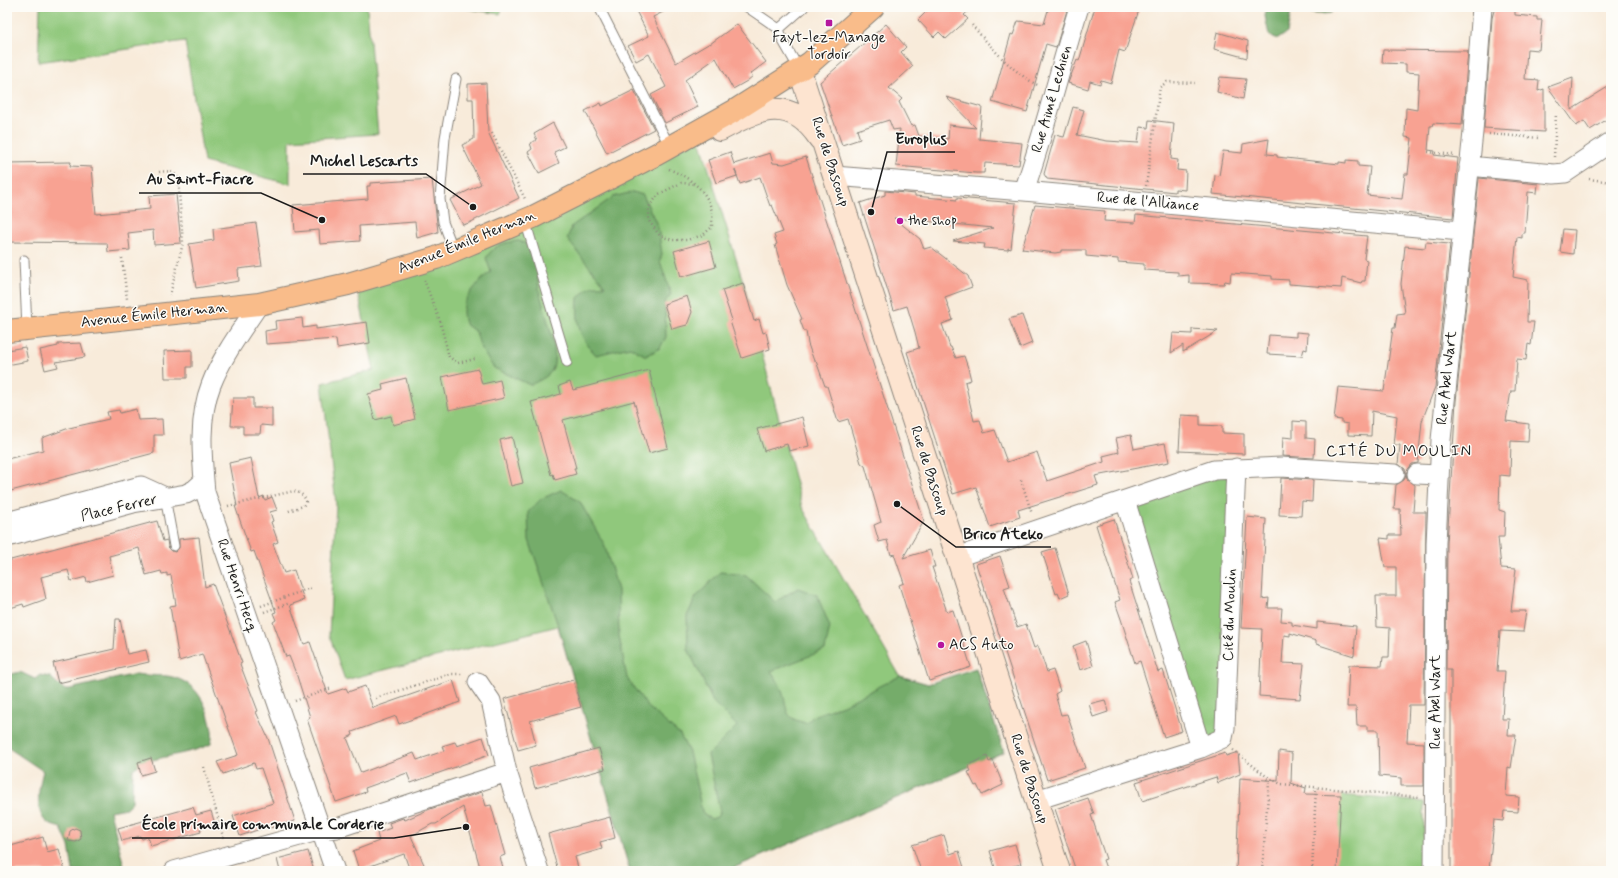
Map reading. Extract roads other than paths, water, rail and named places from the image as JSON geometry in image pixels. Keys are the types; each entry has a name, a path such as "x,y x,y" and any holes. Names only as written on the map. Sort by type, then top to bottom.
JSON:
{"main road":[{"name":"Avenue Émile Herman","path":"17,330 259,304 317,292 418,264 454,251 529,218 597,184 670,147 736,110 800,71 873,7"},
{"name":"Rue de Bascoup","path":"800,71 1036,800 1054,870"},
{"path":"597,184 625,178 644,170 744,117 765,109 780,109 793,114 816,133 824,145"}],"street":[{"name":"Rue Aimé Lechien","path":"1024,191 1044,132 1053,93 1079,7"},
{"name":"Rue Abel Wart","path":"1434,871 1436,797 1436,543 1439,475 1441,440 1473,132 1482,7"},
{"path":"1470,161 1554,174 1566,172 1611,142"},
{"name":"Rue de l'Alliance","path":"834,176 1024,191 1462,232"},
{"name":"Rue Henri Hecq","path":"259,304 235,340 210,386 203,430 204,481 210,506 335,871"},
{"path":"957,557 1214,470 1281,467 1395,474"},
{"name":"Cité du Moulin","path":"1201,748 1223,738 1225,728 1236,468"},
{"path":"1417,474 1439,475"},
{"path":"186,494 194,490 204,481"},
{"name":"Place Ferrer","path":"7,522 141,486 165,497"},
{"path":"165,497 186,494 195,495 210,506"},
{"name":"Place Ferrer","path":"7,537 133,503 165,497"},
{"path":"1036,800 1201,748 1126,500"},
{"path":"478,682 491,702 507,772 538,871"},
{"path":"174,871 321,830 337,828 507,772"}],"lane":[{"path":"599,7 670,147"},
{"path":"747,7 779,29 800,71"},
{"path":"779,29 804,7"},
{"path":"454,251 443,222 440,199 444,138 456,79"},
{"path":"529,218 567,362"},
{"path":"17,330 24,260"},
{"path":"165,497 174,546"}],"place":[{"name":"Fayt-lez-Manage Tordoir","path":"829,23"},
{"name":"Michel Lescarts","path":"473,207"},
{"name":"Europlus","path":"871,212"},
{"name":"Au Saint-Fiacre","path":"322,220"},
{"name":"the shop","path":"900,221"},
{"name":"Brico Ateko","path":"897,504"},
{"name":"ACS Auto","path":"941,645"},
{"name":"École primaire communale Corderie","path":"466,827"}],"district":[{"name":"CITÉ DU MOULIN","path":"1399,451"}]}
